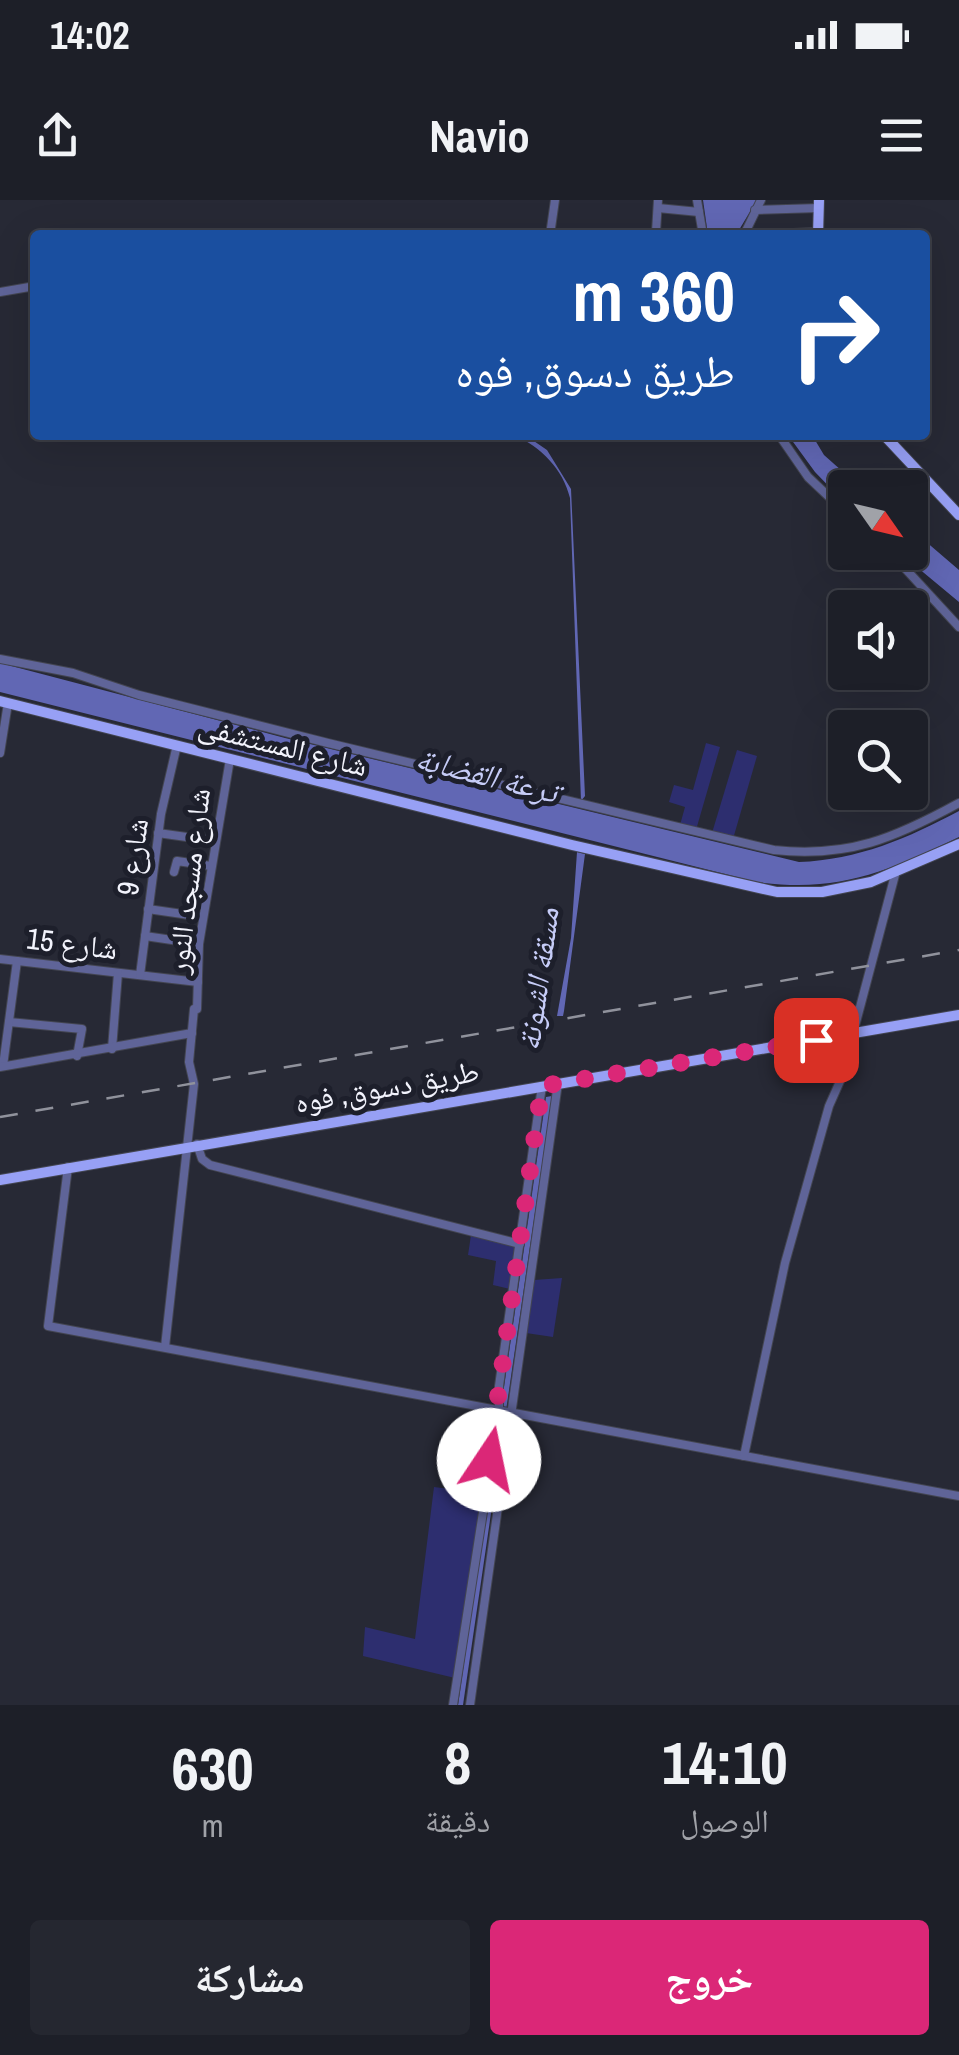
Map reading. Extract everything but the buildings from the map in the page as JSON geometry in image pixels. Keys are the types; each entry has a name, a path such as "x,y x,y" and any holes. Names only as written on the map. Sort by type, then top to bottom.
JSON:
{"main road":[{"path":"818,230 819,204"},
{"path":"889,440 959,515"},
{"name":"شارع المستشفى","path":"4,702 764,890 822,892 895,874 959,844"},
{"name":"طريق دسوق, فوه","path":"0,1180 959,1015"}],"street":[{"path":"551,230 555,200"},
{"path":"697,200 702,230"},
{"path":"746,230 762,200"},
{"path":"656,230 658,204 699,212"},
{"path":"756,210 819,204"},
{"path":"787,209 788,230"},
{"path":"0,292 30,287"},
{"path":"782,440 808,477 828,496"},
{"path":"907,570 959,627"},
{"path":"0,660 73,673 139,695 328,743 774,850 830,852 867,845 904,832 959,802"},
{"path":"0,753 4,702"},
{"name":"شارع 9","path":"140,975 158,833 177,746"},
{"name":"شارع مسجد النور","path":"165,1347 192,1145 194,1084 190,1062 199,944 230,759"},
{"path":"158,833 215,841"},
{"path":"174,872 177,861 211,866"},
{"path":"744,1456 785,1264 829,1106 843,1070 895,874"},
{"path":"148,909 203,917"},
{"path":"145,936 199,944"},
{"name":"شارع 15","path":"0,959 198,982"},
{"path":"17,961 2,1066 192,1033"},
{"path":"112,1048 118,972"},
{"path":"823,1007 858,1010"},
{"path":"9,1022 82,1029 77,1056"},
{"path":"801,1066 843,1070"},
{"path":"470,1705 558,1084"},
{"path":"453,1705 542,1086"},
{"path":"192,1145 206,1164 536,1255"},
{"path":"68,1167 48,1326 959,1496"},
{"path":"527,1189 544,1191"}],"shaded area":[{"path":"706,743 720,747 696,830 680,825 685,807 669,802 674,785 693,790"},
{"path":"737,750 757,756 733,839 712,833"},
{"path":"471,1235 517,1247 510,1289 493,1285 496,1261 468,1255"},
{"path":"562,1278 553,1337 526,1333 534,1280"},
{"path":"434,1487 482,1493 455,1678 363,1656 365,1627 415,1639"}],"water":[{"path":"703,200 757,200 739,230 707,230"},
{"path":"523,440 532,440 547,450 571,489 585,796 581,801 570,498 550,460"},
{"path":"792,440 815,440 841,470 828,470 828,485"},
{"path":"928,543 959,570 959,602 920,570 928,570"},
{"path":"0,663 285,738 799,862 842,857 882,846 959,811 959,837 861,877 813,885 757,882 0,692"},
{"path":"577,852 585,854 564,1011 563,1016 557,1016 571,938"},
{"path":"552,1096 463,1705 458,1705 546,1097"}],"railway":[{"path":"0,1117 959,950"}],"route":[{"path":"489,1460 542,1086 816,1040"}],"water label":[{"name":"ترعة القضابة","path":"487,775"},
{"name":"مسقة الشونة","path":"538,979"}]}
